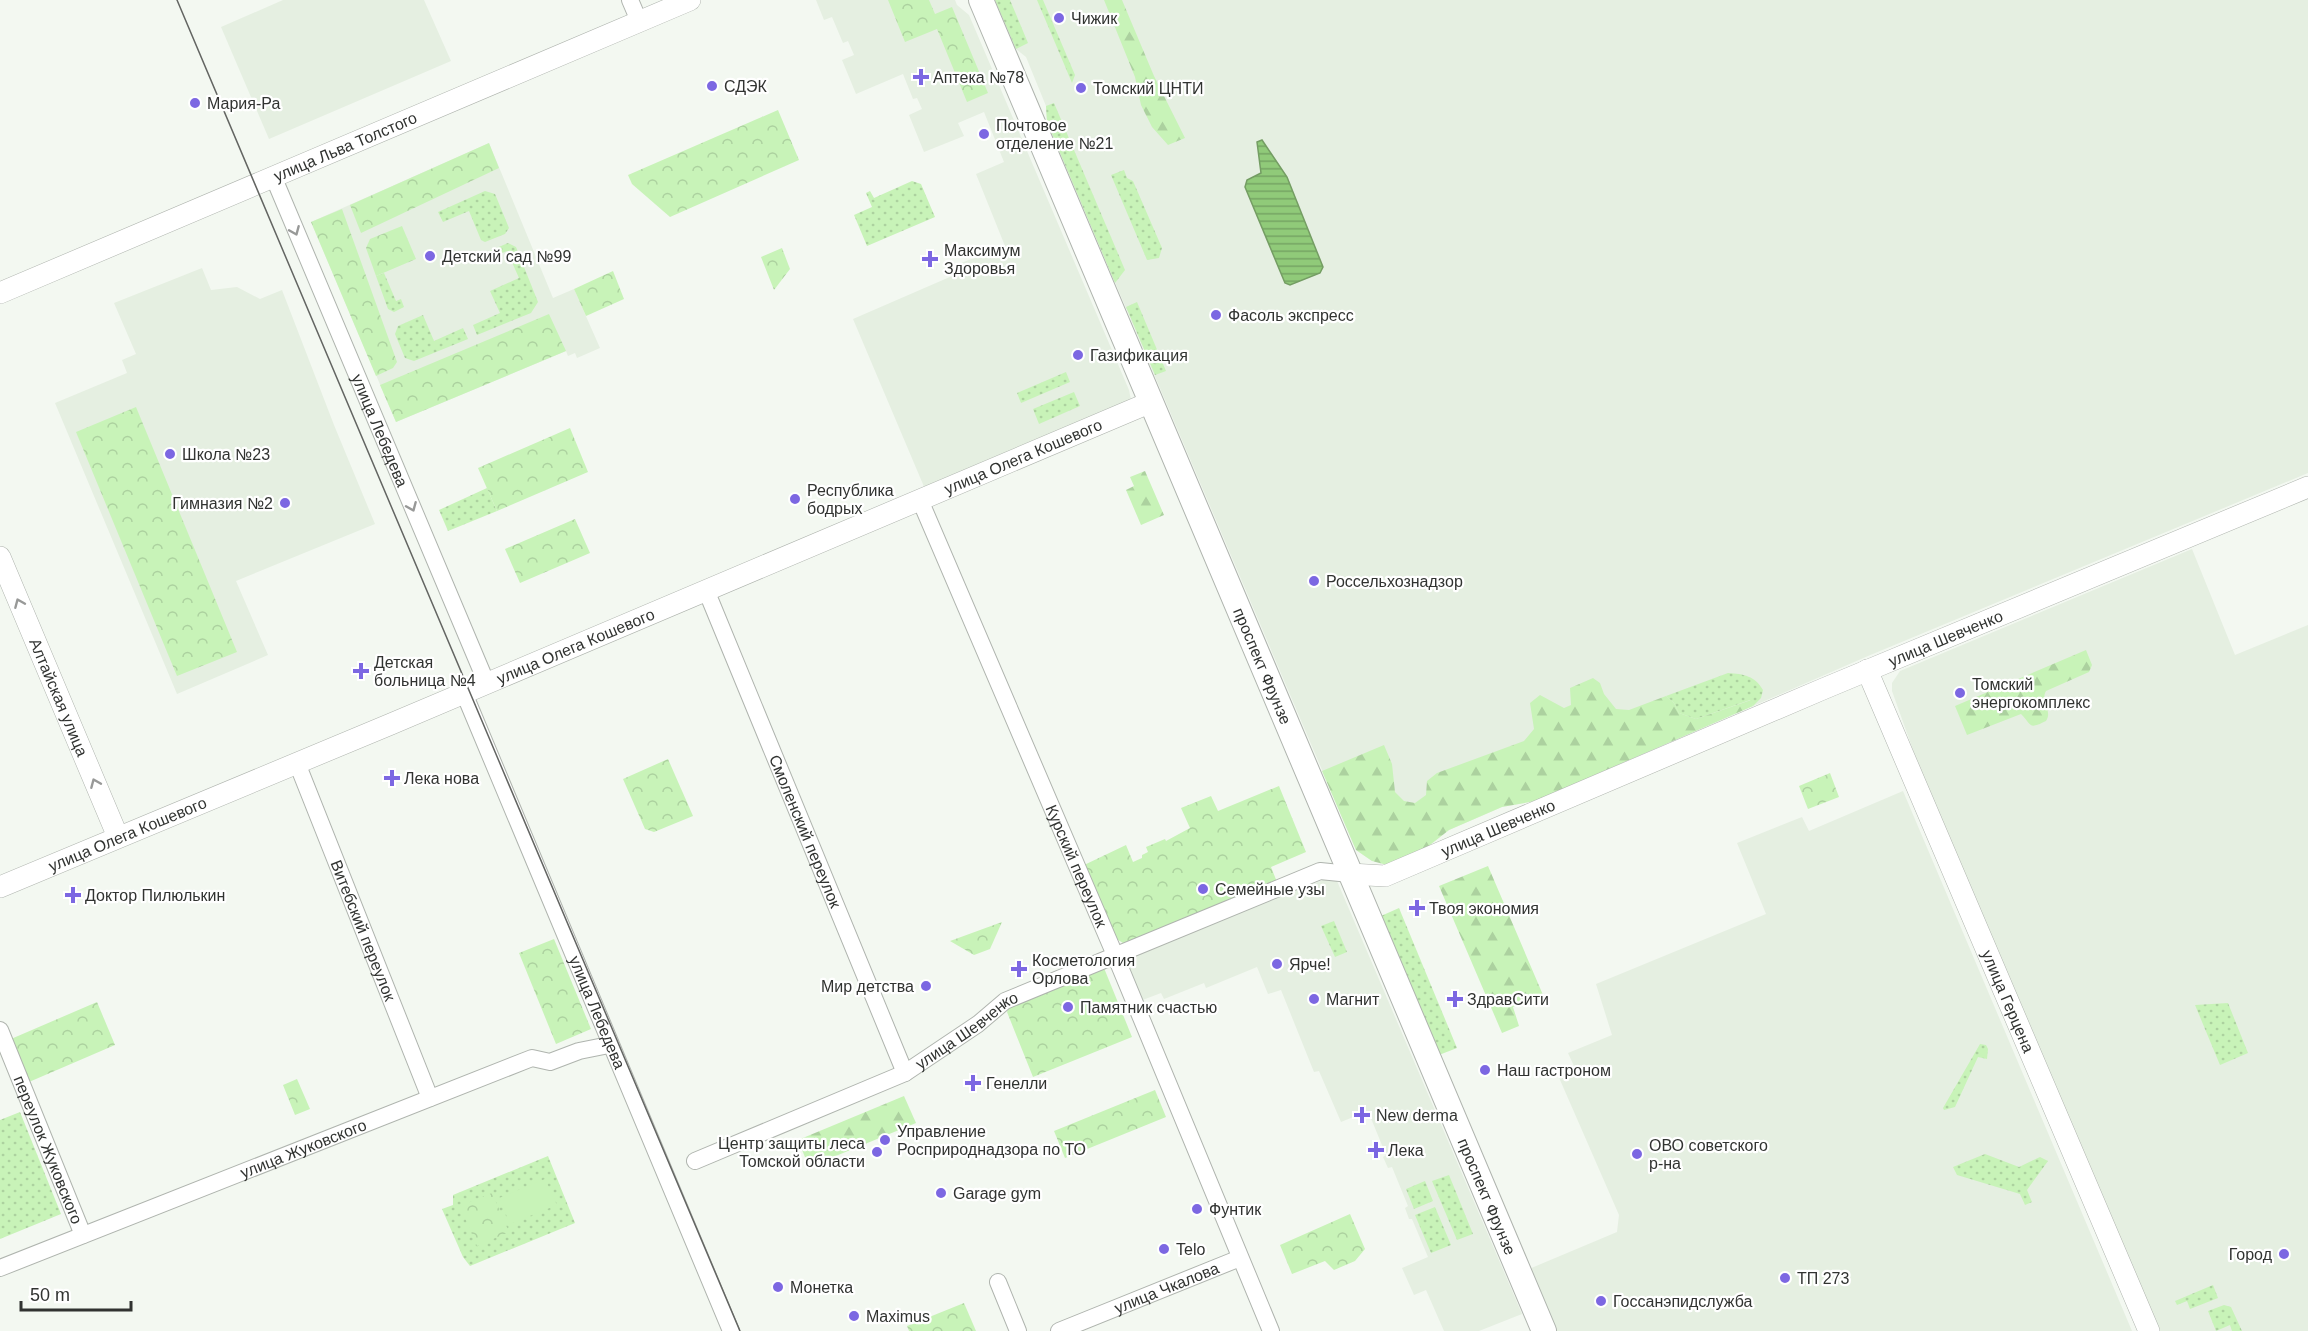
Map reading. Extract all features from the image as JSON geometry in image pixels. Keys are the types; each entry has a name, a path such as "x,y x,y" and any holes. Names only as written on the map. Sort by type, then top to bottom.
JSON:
{"main road":[{"name":"проспект Фрунзе","path":"981,0 1544,1331"}],"street":[{"path":"630,0 639,21"},
{"name":"улица Льва Толстого","path":"0,293 690,0"},
{"name":"улица Лебедева","path":"273,176 487,684"},
{"name":"улица Олега Кошевого","path":"0,887 487,684 1151,402"},
{"name":"улица Шевченко","path":"695,1161 905,1074 978,1024 1005,1001 1320,872 1385,876 1868,670 2308,487"},
{"name":"Курский переулок","path":"920,500 1115,956 1271,1331"},
{"name":"Алтайская улица","path":"0,557 118,837"},
{"name":"Смоленский переулок","path":"706,590 905,1074"},
{"name":"улица Герцена","path":"1868,670 2149,1331"},
{"name":"улица Лебедева","path":"464,693 609,1045 731,1331"},
{"name":"Витебский переулок","path":"297,763 430,1098"},
{"name":"переулок Жуковского","path":"0,1030 83,1235"},
{"name":"улица Жуковского","path":"0,1268 532,1058 550,1062 579,1051 609,1045"},
{"name":"улица Чкалова","path":"1059,1331 1240,1258"},
{"path":"998,1282 1018,1331"}],"shaded area":[{"path":"283,0 424,0 451,61 269,139 221,27"},
{"path":"816,0 955,0 957,5 969,15 1129,390 1131,400 925,489 853,319 959,273 956,265 1005,246 976,174 1004,162 984,112 958,123 964,136 924,152 909,115 922,109 917,98 913,99 903,74 856,94 842,60 854,55 848,41 843,43 832,17 824,20"},
{"path":"995,0 2308,0 2308,473 1868,656 1535,801 1502,807 1449,830 1426,848 1372,861 1356,850 1047,122 1046,106 1026,57 1016,49"},
{"path":"1262,140 1287,177 1323,267 1320,273 1290,285 1285,283 1245,187 1247,180 1261,173 1257,142"},
{"name":"Детский сад №99","path":"489,143 553,298 574,289 600,348 577,358 575,353 568,356 566,351 396,422 311,222"},
{"name":"Школа №23","path":"202,268 211,290 237,287 260,299 282,290 375,524 236,581 268,655 177,694 55,403 127,373 122,360 136,354 114,303"},
{"path":"2192,549 2235,655 2308,625 2308,1331 2159,1331 2013,1000 1929,795 1892,691 1892,683 1900,671"},
{"path":"1903,791 2132,1331 1556,1331 1529,1269 1617,1232 1619,1215 1557,1073 1574,1066 1568,1053 1612,1035 1596,984 1766,914 1737,843 1802,817 1809,831"},
{"path":"1328,878 1337,881 1522,1314 1479,1331 1444,1331 1426,1290 1414,1295 1402,1268 1428,1257 1412,1219 1409,1219 1405,1208 1408,1206 1392,1167 1388,1168 1383,1157 1386,1155 1368,1111 1341,1122 1319,1071 1314,1072 1281,990 1268,994 1257,967 1206,988 1204,983 1164,999 1161,993 1140,1001 1123,957"}],"green space":[{"path":"888,0 929,0 935,14 952,7 988,93 967,102 937,29 905,42"},
{"path":"995,0 1010,0 1028,43 1016,49"},
{"path":"1037,0 1043,0 1075,75 1072,83"},
{"path":"1104,0 1122,0 1154,76 1185,138 1168,145 1152,127 1141,105 1135,77"},
{"path":"1054,103 1125,270 1115,283 1047,122 1046,106"},
{"path":"778,110 799,160 670,217 632,184 628,175"},
{"path":"489,143 499,168 361,233 350,205"},
{"path":"1124,170 1127,178 1133,181 1162,248 1159,258 1147,260 1111,175"},
{"path":"912,181 921,184 935,217 867,246 854,215 872,207 866,193 870,191 874,198"},
{"path":"485,191 495,194 509,228 505,234 485,242 481,240 469,211 443,222 438,212"},
{"path":"342,209 397,362 393,368 376,376 311,222"},
{"path":"402,226 416,259 376,276 366,248 370,239"},
{"path":"508,243 516,247 538,302 531,313 477,335 473,325 500,313 490,291 519,278 507,251 479,263 480,255"},
{"path":"782,248 790,269 774,290 761,257"},
{"path":"613,271 624,299 586,316 574,289"},
{"path":"384,273 396,301 401,299 404,307 394,312 388,309 376,276"},
{"path":"1137,302 1166,371 1155,375 1126,307"},
{"path":"549,314 566,351 396,422 380,385"},
{"path":"423,315 434,341 463,328 468,339 414,361 405,358 395,334 398,326"},
{"path":"1066,372 1070,382 1021,403 1017,393"},
{"path":"1074,392 1080,406 1039,424 1033,409"},
{"path":"136,407 237,652 177,676 76,432"},
{"path":"570,428 588,472 497,511 478,468"},
{"path":"1145,471 1164,515 1141,525 1126,490 1134,486 1130,477"},
{"path":"487,488 497,511 448,531 439,510"},
{"path":"575,519 590,553 520,583 505,549"},
{"path":"2086,650 2092,665 2089,672 2046,691 2044,698 2048,717 2046,721 2033,726 2021,714 1967,735 1955,706"},
{"path":"1728,673 1748,677 1760,685 1763,690 1761,698 1753,706 1750,700 1696,719 1679,713 1674,703 1666,696"},
{"path":"1593,678 1600,683 1604,694 1616,709 1629,710 1666,696 1674,703 1679,713 1696,719 1751,700 1753,706 1535,801 1502,807 1449,830 1426,848 1387,865 1372,861 1356,850 1322,771 1384,745 1392,764 1395,792 1404,801 1415,803 1426,795 1427,781 1437,773 1524,741 1534,729 1530,703 1540,695 1564,708 1571,705 1570,688"},
{"path":"668,759 693,816 654,832 645,829 623,779"},
{"path":"1830,773 1839,797 1808,809 1799,786"},
{"path":"1279,786 1306,852 1271,867 1277,882 1129,942 1123,943 1115,938 1082,866 1126,845 1133,862 1142,858 1142,855 1148,852 1146,847 1165,839 1166,841 1190,828 1181,808 1211,796 1218,811"},
{"path":"1488,866 1546,1002 1533,1006 1529,1000 1513,1007 1519,1026 1502,1033 1439,886"},
{"path":"1399,908 1457,1048 1439,1055 1381,916"},
{"path":"1334,921 1347,952 1335,957 1321,926"},
{"path":"1002,922 990,949 974,955 950,941"},
{"path":"554,939 591,1029 556,1044 519,953"},
{"path":"1104,968 1132,1037 1033,1077 1007,1012 1009,1007"},
{"path":"97,1002 115,1045 29,1082 11,1039"},
{"path":"2228,1003 2248,1053 2220,1065 2195,1005"},
{"path":"1980,1044 1986,1045 1988,1049 1987,1059 1978,1057 1955,1107 1944,1110 1943,1108"},
{"path":"297,1079 310,1109 295,1115 283,1085"},
{"path":"1155,1090 1166,1117 1065,1158 1054,1131"},
{"path":"904,1096 916,1123 809,1167 798,1140"},
{"path":"20,1112 61,1214 0,1239 0,1120"},
{"path":"1985,1154 2019,1167 2040,1157 2048,1161 2027,1190 2032,1202 2025,1205 2020,1194 1957,1175 1953,1167"},
{"path":"548,1156 575,1223 470,1266 463,1257 442,1209 453,1205 453,1195"},
{"path":"1449,1175 1473,1234 1457,1240 1432,1181"},
{"path":"545,1179 557,1205 510,1224 499,1198"},
{"path":"1425,1181 1433,1201 1414,1209 1406,1189"},
{"path":"492,1193 509,1232 477,1246 460,1206"},
{"path":"1435,1207 1451,1245 1431,1253 1415,1215"},
{"path":"1350,1214 1365,1249 1355,1261 1334,1270 1325,1261 1292,1274 1280,1245"},
{"path":"2213,1285 2218,1298 2190,1309 2187,1301 2177,1305 2175,1301"},
{"path":"964,1303 976,1331 909,1331 907,1326"},
{"path":"2224,1305 2231,1307 2242,1331 2232,1331 2230,1325 2216,1331 2208,1311"}],"tram line":[{"path":"177,0 740,1331"}],"place":[{"name":"Чижик","path":"1059,18"},
{"name":"Аптека №78","path":"921,77"},
{"name":"СДЭК","path":"712,86"},
{"name":"Томский ЦНТИ","path":"1081,88"},
{"name":"Мария-Ра","path":"195,103"},
{"name":"Почтовое отделение №21","path":"984,134"},
{"name":"Детский сад №99","path":"430,256"},
{"name":"Максимум Здоровья","path":"930,259"},
{"name":"Фасоль экспресс","path":"1216,315"},
{"name":"Газификация","path":"1078,355"},
{"name":"Школа №23","path":"170,454"},
{"name":"Республика бодрых","path":"795,499"},
{"name":"Гимназия №2","path":"285,503"},
{"name":"Россельхознадзор","path":"1314,581"},
{"name":"Детская больница №4","path":"361,671"},
{"name":"Томский энергокомплекс","path":"1960,693"},
{"name":"Лека нова","path":"392,778"},
{"name":"Семейные узы","path":"1203,889"},
{"name":"Доктор Пилюлькин","path":"73,895"},
{"name":"Твоя экономия","path":"1417,908"},
{"name":"Ярче!","path":"1277,964"},
{"name":"Косметология Орлова","path":"1019,969"},
{"name":"Мир детства","path":"926,986"},
{"name":"Магнит","path":"1314,999"},
{"name":"ЗдравСити","path":"1455,999"},
{"name":"Памятник счастью","path":"1068,1007"},
{"name":"Наш гастроном","path":"1485,1070"},
{"name":"Генелли","path":"973,1083"},
{"name":"New derma","path":"1362,1115"},
{"name":"Управление Росприроднадзора по ТО","path":"885,1140"},
{"name":"Лека","path":"1376,1150"},
{"name":"Центр защиты леса Томской области","path":"877,1152"},
{"name":"ОВО советского р-на","path":"1637,1154"},
{"name":"Garage gym","path":"941,1193"},
{"name":"Фунтик","path":"1197,1209"},
{"name":"Telo","path":"1164,1249"},
{"name":"Город","path":"2284,1254"},
{"name":"ТП 273","path":"1785,1278"},
{"name":"Монетка","path":"778,1287"},
{"name":"Госсанэпидслужба","path":"1601,1301"},
{"name":"Maximus","path":"854,1316"}]}
